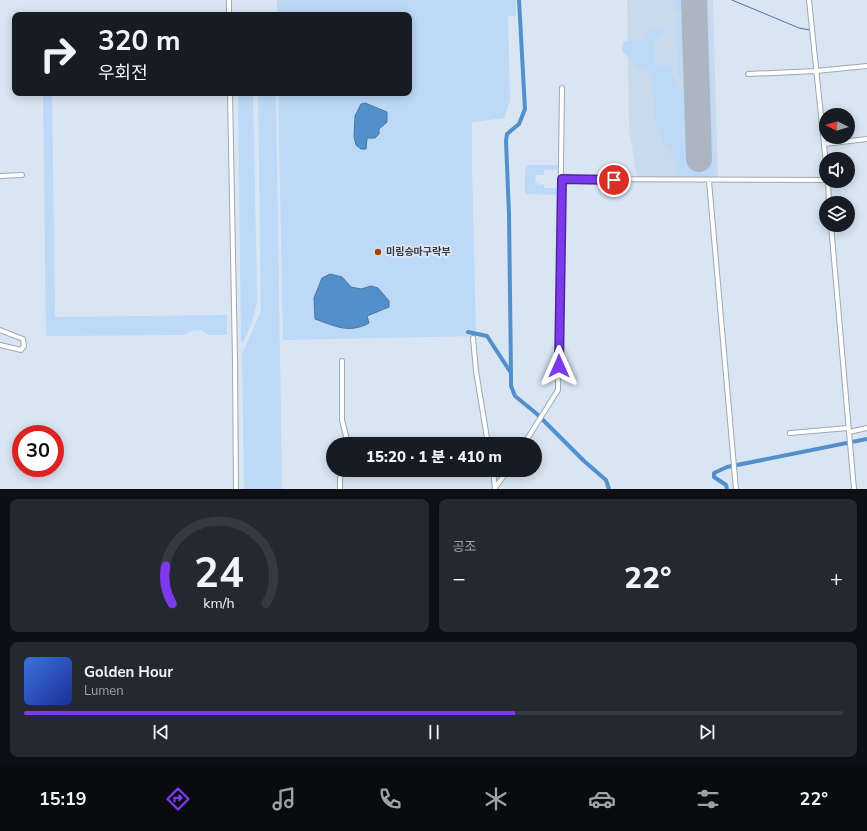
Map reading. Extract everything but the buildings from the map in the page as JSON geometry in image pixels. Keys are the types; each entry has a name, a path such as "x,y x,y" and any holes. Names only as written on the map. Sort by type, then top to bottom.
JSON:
{"street":[{"path":"229,0 229,12"},
{"path":"809,0 820,108"},
{"path":"748,74 816,71 867,66"},
{"path":"529,437 558,390 562,179 562,88"},
{"path":"230,96 236,360 236,489"},
{"path":"855,140 867,138"},
{"path":"824,144 825,152"},
{"path":"0,176 22,175"},
{"path":"562,179 709,181 819,180"},
{"path":"709,181 736,489"},
{"path":"832,232 854,489"},
{"path":"0,330 23,339 24,346 20,350 0,345"},
{"path":"473,338 476,371 487,437"},
{"path":"342,361 342,420 346,437"},
{"path":"790,433 867,428"},
{"path":"340,489 341,477"},
{"path":"494,477 495,489"},
{"path":"495,489 503,477"}],"shaded area":[{"name":"미림승마구락부","path":"277,0 516,0 516,16 508,16 510,100 504,118 472,122 476,336 283,340 278,96 412,96 412,12 277,12"},
{"path":"627,0 713,0 718,179 637,178 629,127"},
{"path":"675,0 688,0 687,12 676,12"},
{"path":"701,0 709,0 715,178 682,177 679,174 673,155 662,141 655,118 651,70 639,69 622,51 623,41 646,40 648,33 653,28 660,28 665,33 661,34 661,37 654,38 655,66 671,65 673,76 692,110 693,160 705,160"},
{"path":"678,19 685,19 689,21 691,88 688,90 678,73 676,24"},
{"path":"43,96 52,96 55,317 227,315 227,335 209,335 206,332 196,330 183,335 46,336"},
{"path":"238,96 253,96 257,296 253,320 243,342 241,342"},
{"path":"258,96 276,96 282,489 244,489 242,354 261,311"},
{"path":"527,165 560,165 560,170 544,170 544,175 536,175 535,183 538,183 538,185 544,184 544,188 560,188 560,195 525,194 525,170"}],"water":[{"path":"365,103 387,112 387,122 379,129 379,134 375,138 367,138 366,149 361,149 356,145 354,137 355,116 361,104"},
{"path":"330,274 342,277 351,287 361,289 371,286 378,288 389,301 389,307 367,316 369,323 355,328 342,328 315,319 314,298 322,278"}],"waterway":[{"path":"511,373 509,214 506,141 507,134 519,124 525,109 519,0"},
{"path":"732,0 799,28 810,30"},
{"path":"468,332 487,336 511,373 511,386 515,396 537,414 584,461 606,480 609,489"},
{"path":"727,489 726,485 714,477 714,473 727,467 867,439"}],"runway":[{"path":"694,0 699,159"}],"place":[{"name":"미림승마구락부","path":"378,252"}],"route":[{"path":"559,366 562,179 614,180"}]}
